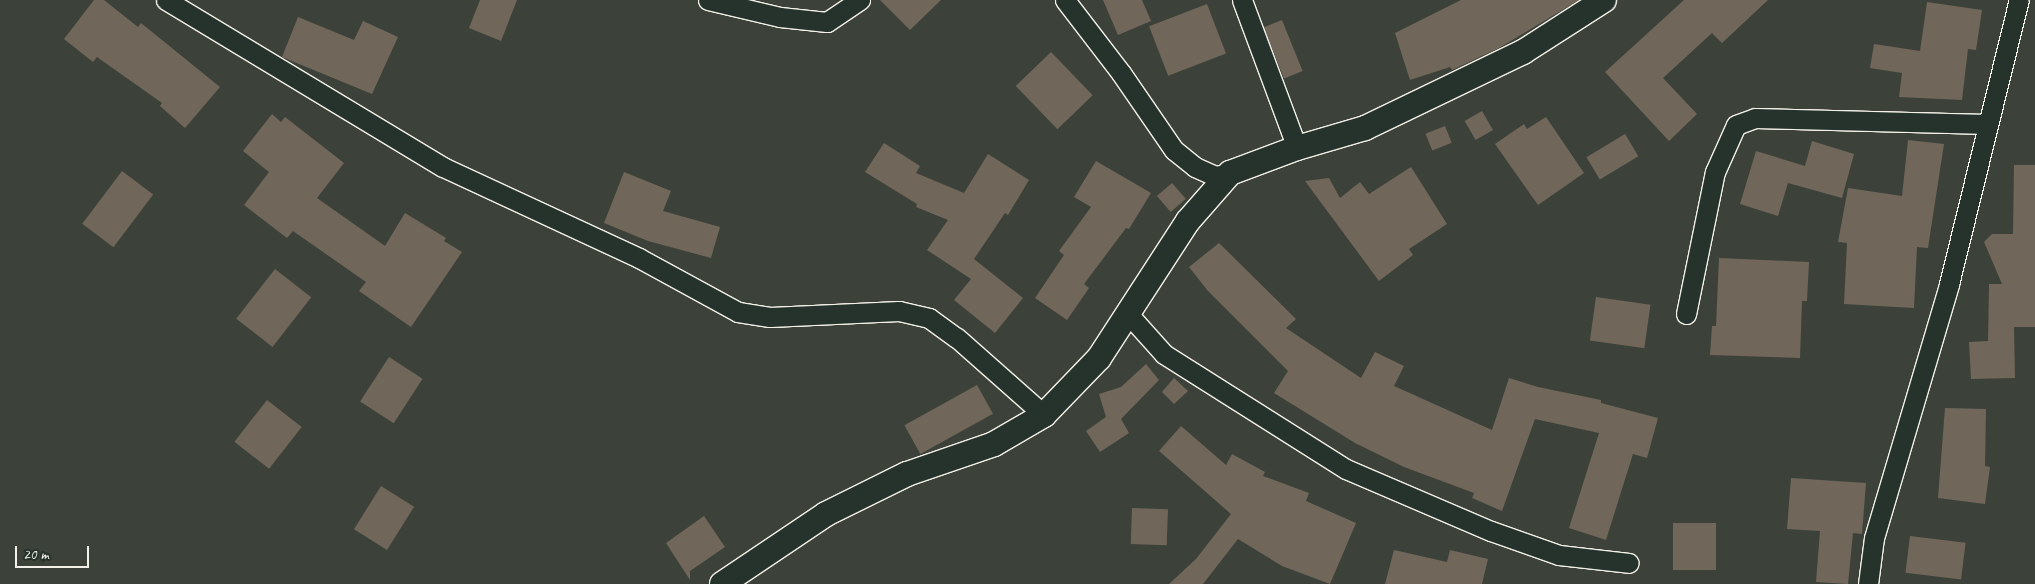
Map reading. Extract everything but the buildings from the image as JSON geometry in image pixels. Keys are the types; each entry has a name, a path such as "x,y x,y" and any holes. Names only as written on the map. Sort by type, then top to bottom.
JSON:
{"street":[{"path":"166,0 443,167 638,258 738,312 770,317 899,311 929,318 957,338 1044,415"},
{"path":"708,0 780,17 827,22 860,0"},
{"path":"1064,0 1121,73 1174,150 1195,167 1215,176 1230,173 1297,148 1365,128 1523,52 1590,4"},
{"path":"1242,0 1297,148"},
{"path":"1868,584 1874,538 1949,284 2018,0"},
{"path":"1686,314 1715,172 1736,125 1755,118 1988,124"},
{"path":"722,584 826,514 907,474 994,444 1044,415 1099,358 1129,315 1188,221 1230,173"},
{"path":"1129,315 1164,354 1346,469 1491,531 1559,555 1629,563"}]}
